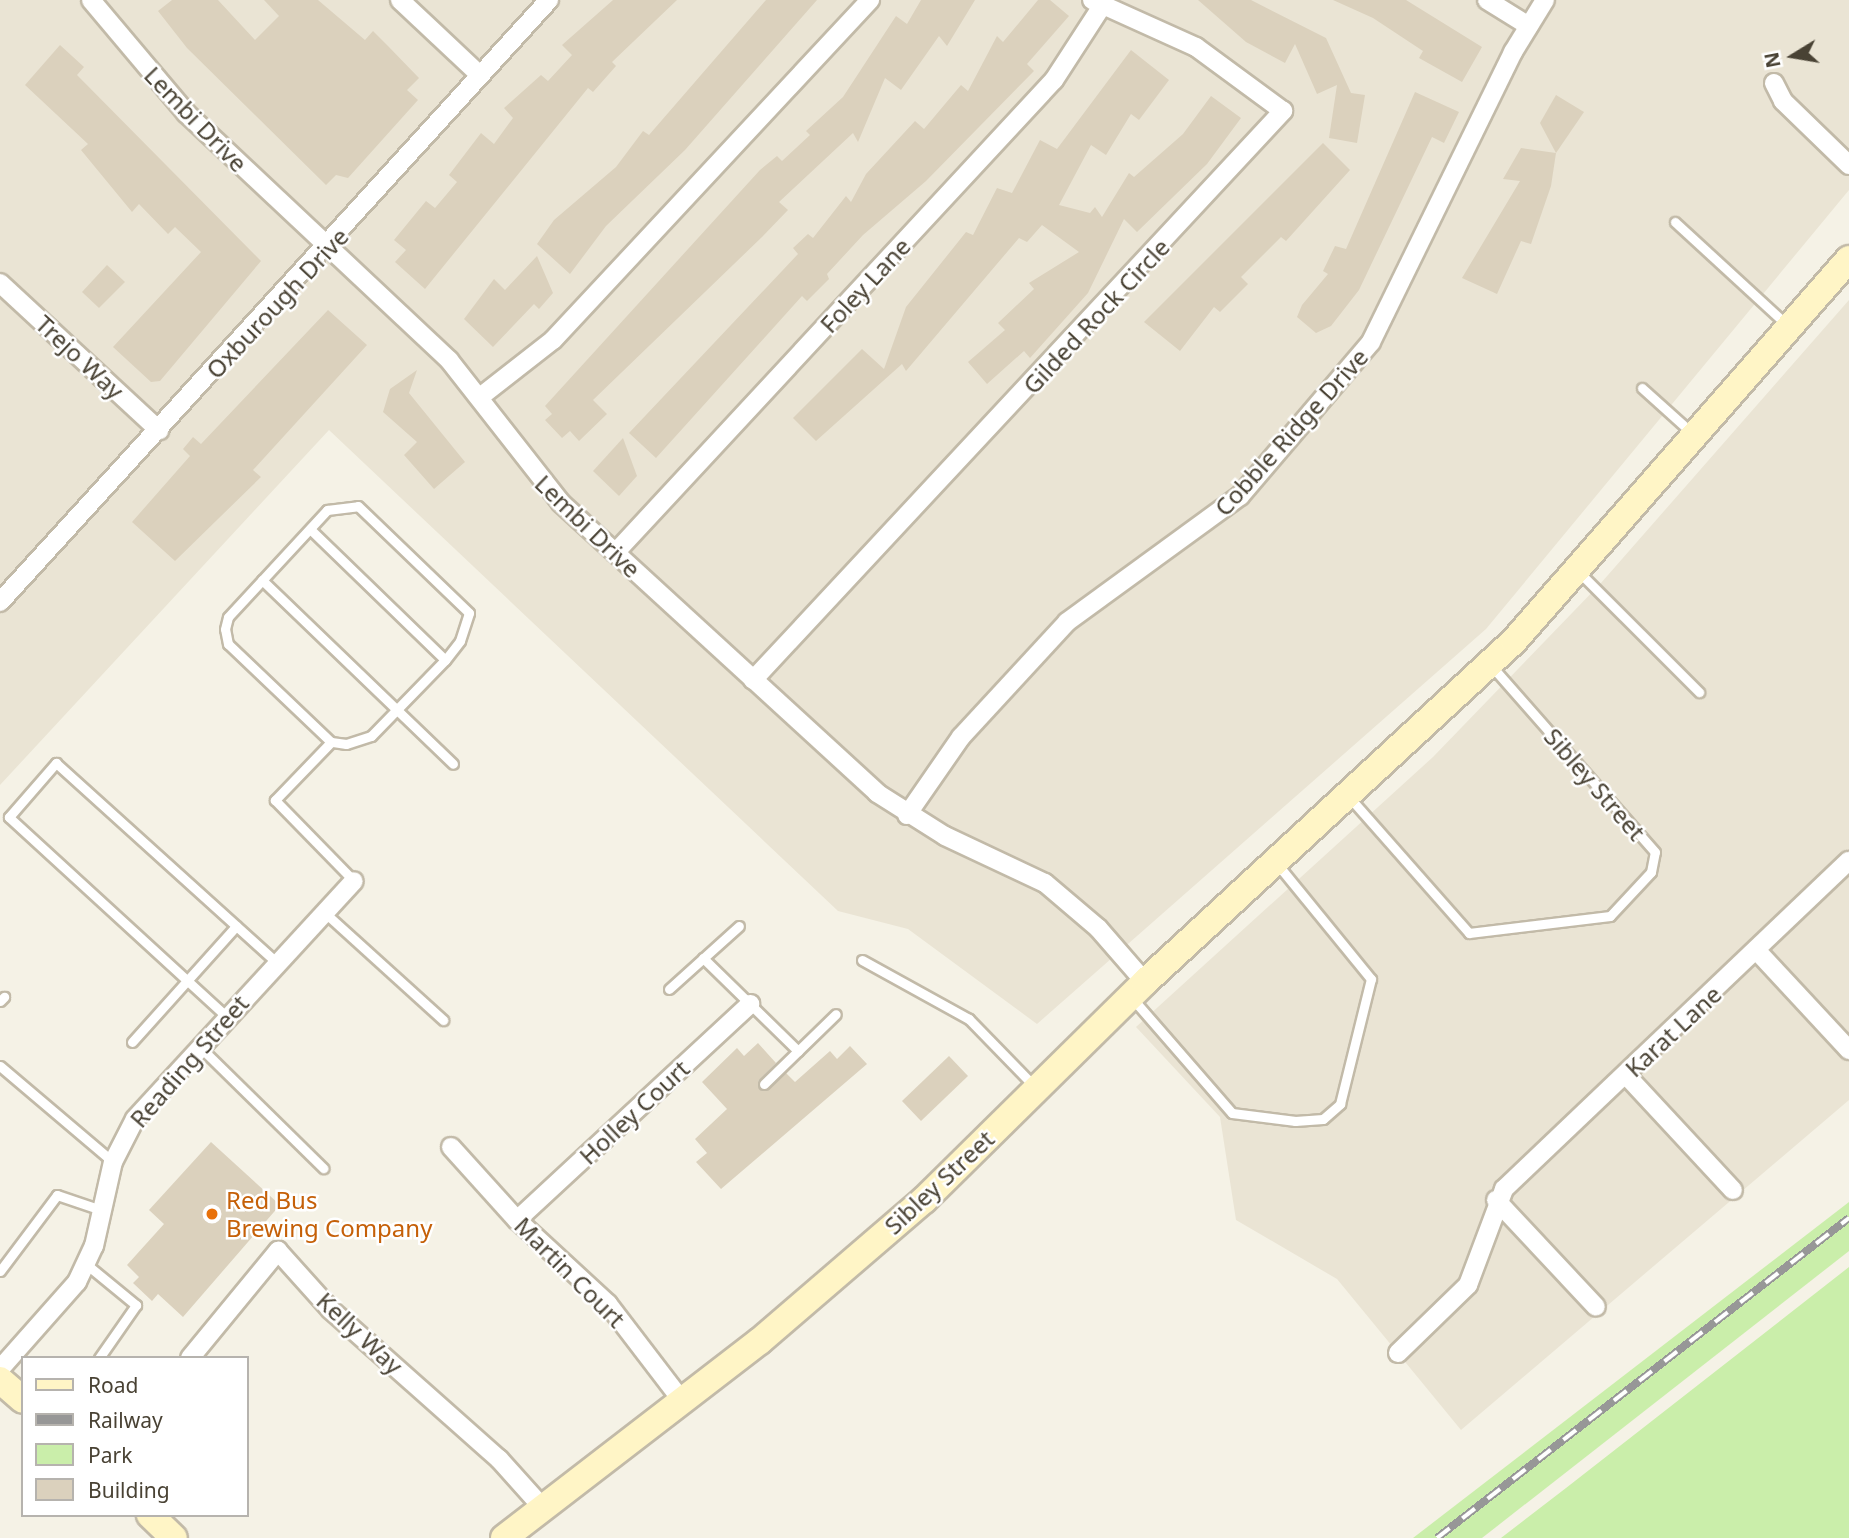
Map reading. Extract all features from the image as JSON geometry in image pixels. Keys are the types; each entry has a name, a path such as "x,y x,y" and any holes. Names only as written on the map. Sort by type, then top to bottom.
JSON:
{"street":[{"name":"Lembi Drive","path":"91,0 186,113 328,247 480,397 538,480 615,553 753,680 907,815 1045,883 1098,928 1138,989"},
{"path":"400,0 480,75"},
{"name":"Oxburough Drive","path":"0,602 328,247 550,0"},
{"path":"480,397 553,340 870,0"},
{"path":"1487,0 1529,26"},
{"name":"Cobble Ridge Drive","path":"907,815 961,737 1067,622 1240,496 1371,342 1529,26 1545,0"},
{"name":"Foley Lane","path":"615,553 1054,80 1097,3"},
{"name":"Gilded Rock Circle","path":"753,680 1283,111 1196,47 1097,3"},
{"path":"1774,83 1783,102 1849,165"},
{"name":"Sibley Street","path":"505,1538 683,1402 914,1208 1138,989 1490,663 1576,570 1849,259"},
{"name":"Trejo Way","path":"0,283 159,430"},
{"name":"Karat Lane","path":"1496,1200 1758,952 1849,861"},
{"name":"Reading Street","path":"0,1369 53,1314 86,1264 113,1162 135,1119 354,881"},
{"path":"1758,952 1849,1050"},
{"name":"Holley Court","path":"517,1220 750,1004"},
{"path":"1626,1075 1733,1190"},
{"name":"Martin Court","path":"451,1147 517,1220 608,1304 683,1402"},
{"path":"1398,1353 1468,1285 1496,1200 1596,1307"},
{"name":"Kelly Way","path":"192,1356 278,1251 331,1310 499,1459 543,1508"},
{"path":"0,1380 21,1398"},
{"path":"152,1517 174,1538"}],"lane":[{"path":"1675,222 1789,327"},
{"path":"1642,388 1694,435"},
{"path":"331,742 228,644 228,617 327,510 358,506 468,606 460,641 445,660 362,741 331,742 275,800 354,881"},
{"path":"310,529 445,660"},
{"path":"1576,570 1699,692"},
{"path":"262,580 453,764"},
{"name":"Sibley Street","path":"1347,795 1469,933 1610,916 1651,872 1655,852 1490,663"},
{"path":"227,1017 9,817 56,763 277,963"},
{"path":"1138,989 1232,1113 1294,1121 1323,1119 1340,1104 1371,979 1275,861"},
{"path":"324,912 443,1020"},
{"path":"132,1042 236,926"},
{"path":"669,989 739,926"},
{"path":"703,958 798,1051"},
{"path":"862,960 969,1018 1037,1089"},
{"path":"764,1084 836,1014"},
{"path":"200,1047 323,1168"},
{"path":"0,1066 113,1162"},
{"path":"0,1271 57,1195 101,1210"},
{"path":"86,1264 136,1306 101,1356"}],"shaded area":[{"path":"0,0 1849,0 1849,190 1486,629 1037,1024 908,929 838,911 329,430 0,785"},
{"path":"1849,300 1849,1100 1461,1430 1337,1279 1236,1220 1220,1117 1136,1027 1433,757 1601,583"}],"green space":[{"path":"1849,1202 1849,1251 1482,1538 1413,1538"},
{"path":"1849,1267 1849,1538 1501,1538 1566,1488"}],"building":[{"path":"172,0 218,0 255,40 279,16 264,0 318,0 365,40 373,31 387,45 419,78 407,90 418,100 348,178 336,175 326,185 187,48 158,11"},
{"path":"613,0 677,0 612,62 616,66 593,92 588,88 425,289 395,262 406,250 394,240 426,201 435,208 457,182 449,175 481,133 494,144 513,118 504,108 541,75 548,81 572,55 562,45"},
{"path":"766,0 817,0 685,150 606,226 570,274 537,244 554,220 616,167 643,131 649,135"},
{"path":"921,0 975,0 947,46 939,36 901,90 885,78 858,142 853,133 779,202 788,210 593,400 607,414 579,441 570,431 562,438 545,420 552,414 545,406 760,170 777,156 782,161 810,135 806,131 843,97 896,16 907,24"},
{"path":"1038,0 1050,0 1069,16 1027,64 1034,71 926,181 863,235 827,274 829,279 807,301 802,296 656,458 629,433 798,254 793,248 808,234 813,238 846,196 851,202 866,174 915,121 924,129 961,85 968,91 997,36 1003,42"},
{"path":"1198,0 1251,0 1326,38 1351,93 1365,95 1357,143 1329,138 1337,85 1317,94 1295,44 1285,63 1246,42"},
{"path":"1333,0 1406,0 1482,47 1462,82 1419,58 1423,51 1373,18"},
{"path":"60,45 84,67 77,75 261,261 160,381 151,382 113,347 201,252 175,227 168,234 139,204 132,212 81,150 88,144 25,85"},
{"path":"1131,50 1169,80 1139,120 1131,114 1106,155 1091,145 1059,205 1090,213 1095,207 1102,217 1129,173 1134,177 1183,134 1211,96 1241,118 1207,164 1137,232 1124,219 1088,293 1030,358 1024,351 987,384 968,362 1005,330 998,323 1034,289 1029,283 1079,252 1042,225 1027,242 1019,238 906,371 902,364 816,441 793,418 862,349 884,369 906,307 966,232 973,235 997,188 1012,193 1040,140 1057,149"},
{"path":"1415,92 1459,112 1444,143 1432,137 1359,290 1331,326 1316,333 1297,317 1302,305 1328,274 1323,271 1335,246 1346,249"},
{"path":"1556,95 1584,112 1556,153 1540,123"},
{"path":"1323,143 1350,170 1286,241 1281,237 1241,277 1248,284 1220,312 1214,307 1180,351 1144,322"},
{"path":"1521,148 1556,153 1551,186 1531,244 1521,241 1497,294 1462,278 1520,181 1503,179"},
{"path":"537,256 553,293 539,309 534,304 493,347 464,319 494,279 505,290"},
{"path":"107,265 125,282 99,308 82,292"},
{"path":"328,310 367,345 253,470 261,477 175,561 132,522 190,456 183,449 193,437 201,444"},
{"path":"417,370 409,393 465,462 434,489 404,455 417,442 383,412 390,389"},
{"path":"623,438 637,476 619,496 593,471"},
{"path":"758,1043 776,1063 758,1081 763,1091 786,1073 795,1082 830,1051 837,1059 850,1046 867,1064 721,1189 696,1162 707,1153 695,1139 727,1109 702,1082 737,1048 744,1056"},
{"path":"949,1056 968,1076 921,1121 902,1101"},
{"path":"211,1142 280,1205 183,1317 158,1294 152,1301 133,1283 139,1277 127,1265 164,1224 149,1210"}],"railway":[{"path":"1437,1538 1849,1218"}],"place":[{"name":"Red Bus Brewing Company","path":"212,1214"}]}
